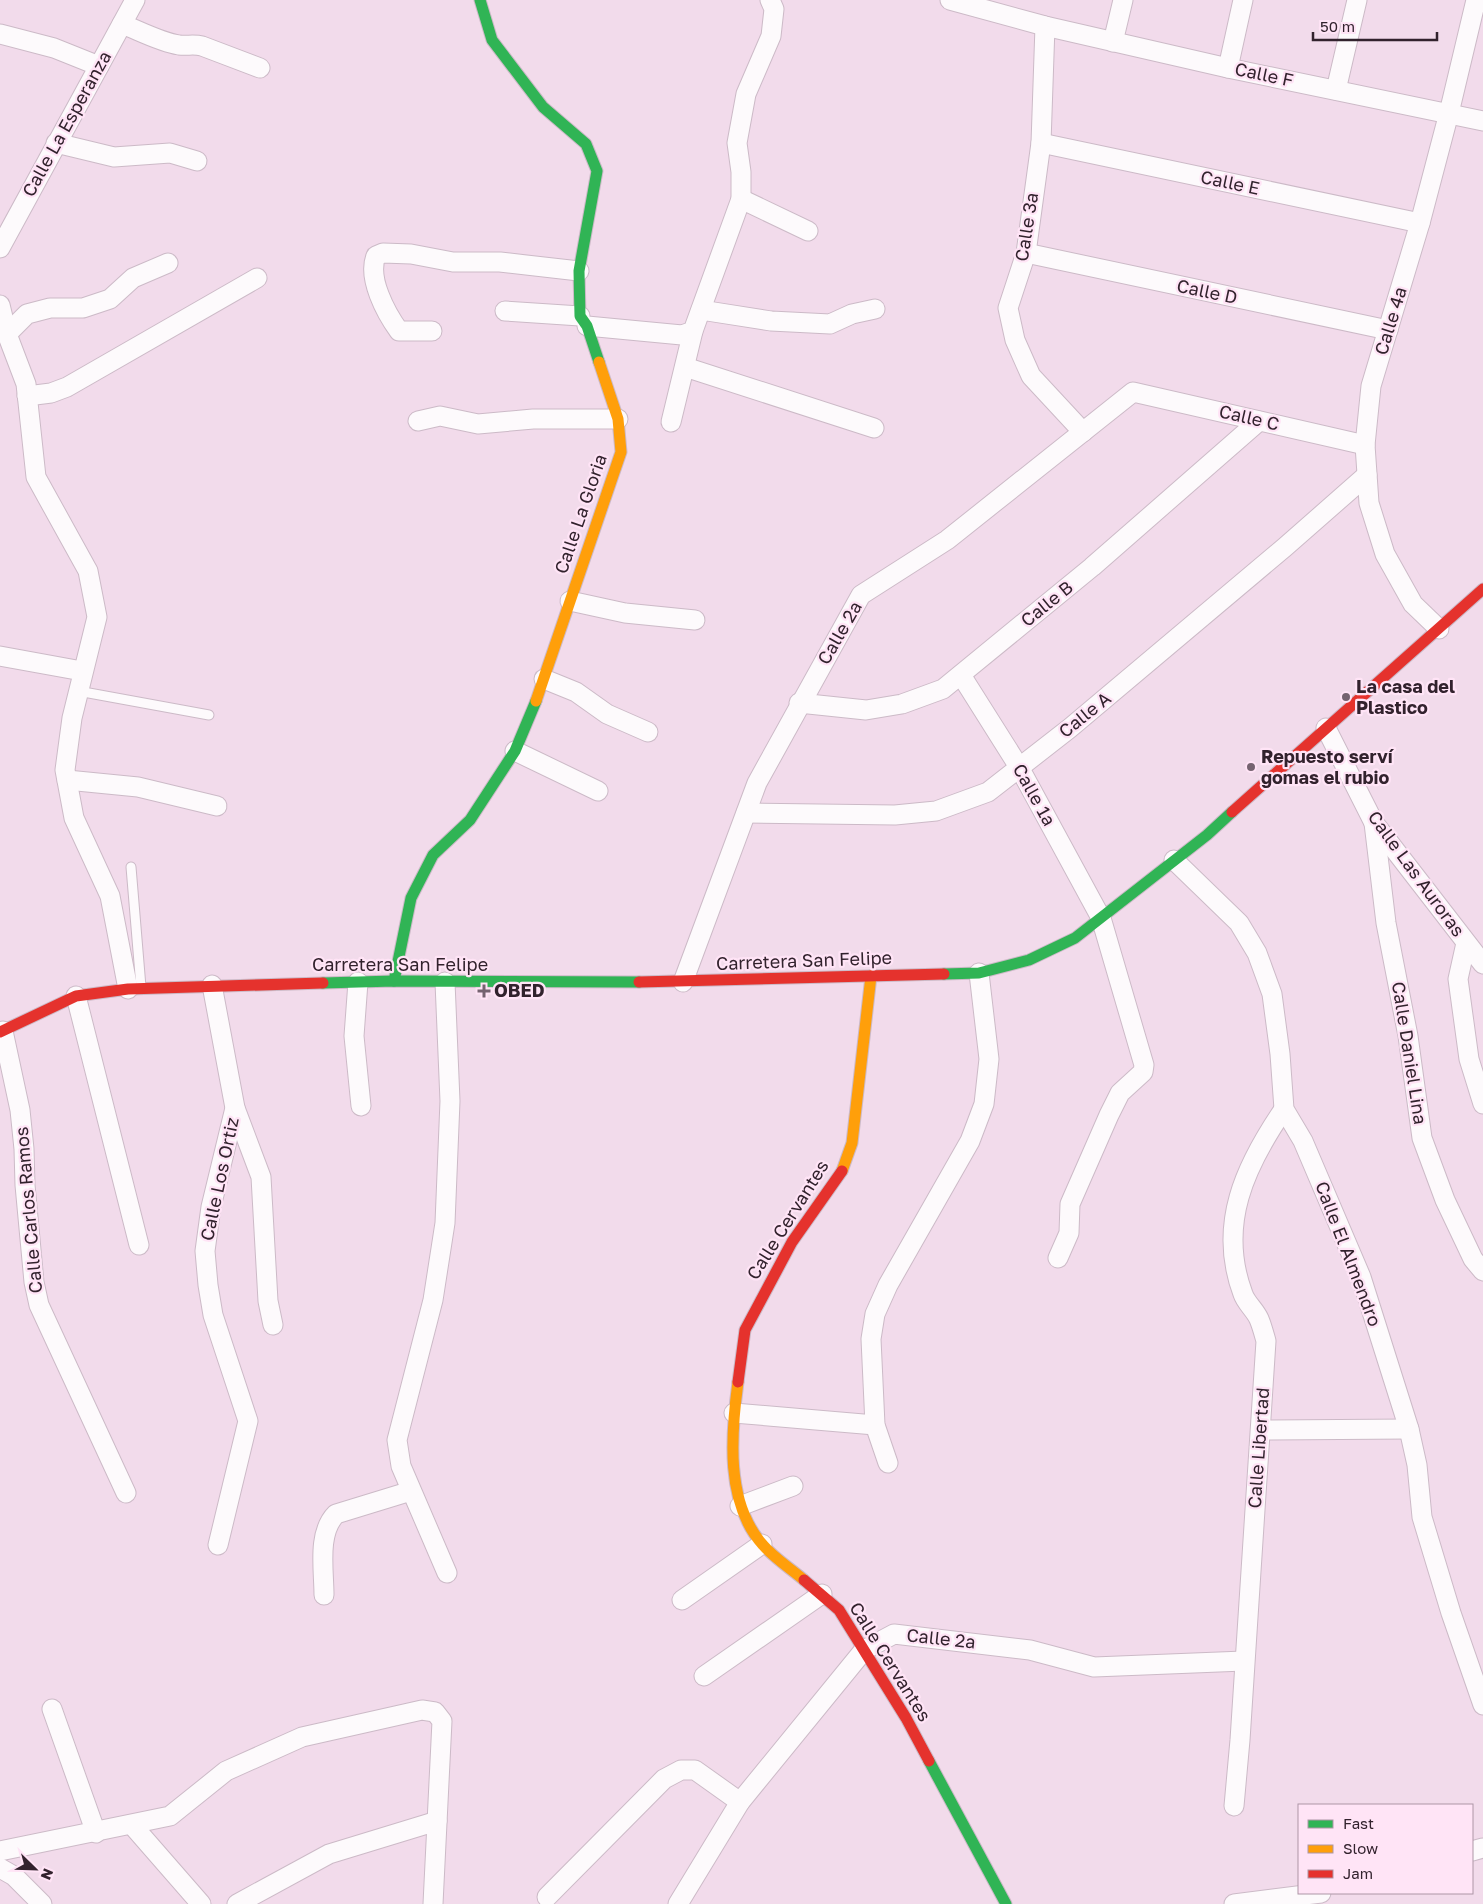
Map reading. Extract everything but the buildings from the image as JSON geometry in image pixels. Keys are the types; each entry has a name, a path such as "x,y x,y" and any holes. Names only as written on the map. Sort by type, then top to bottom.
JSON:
{"street":[{"name":"Calle La Esperanza","path":"0,248 135,0"},
{"name":"Calle La Gloria","path":"394,981 411,898 433,855 470,820 515,751 530,719 621,452 618,419 583,321 579,271 597,171 586,144 542,107 492,40 480,0"},
{"path":"671,422 693,331 741,199 741,172 737,143 746,94 771,36 774,9 770,0"},
{"name":"Calle F","path":"950,0 1045,26 1228,68 1483,120"},
{"path":"1113,42 1123,0"},
{"path":"1228,68 1243,0"},
{"path":"1336,90 1357,0"},
{"name":"Calle 4a","path":"1439,629 1413,604 1385,554 1369,503 1365,445 1371,386 1420,223 1450,113 1476,0"},
{"path":"122,24 168,42 180,45 192,44 202,46 260,68"},
{"name":"Calle 3a","path":"1045,26 1041,143 1026,253 1008,308 1015,340 1031,376 1083,432"},
{"path":"0,34 54,48 99,66"},
{"name":"Calle E","path":"1041,143 1420,223"},
{"path":"56,144 114,157 170,153 197,161"},
{"path":"741,199 808,231"},
{"path":"432,331 399,331 387,315 378,292 373,264 376,256 383,253 411,254 453,262 500,262 579,271"},
{"name":"Calle D","path":"1026,253 1388,330"},
{"path":"3,331 27,314 50,308 83,308 110,298 133,278 168,263"},
{"path":"27,396 51,393 67,387 257,278"},
{"path":"0,305 3,331 26,384 36,477 88,571 92,589 97,617 78,691 65,770 74,818 110,896 135,988"},
{"path":"701,310 771,321 830,324 852,314 875,309"},
{"path":"506,311 682,335 693,331"},
{"path":"685,367 874,428"},
{"name":"Calle 2a","path":"683,982 758,783 799,703 861,595 947,540 1133,392"},
{"name":"Calle C","path":"1133,392 1365,445"},
{"path":"418,420 440,416 478,424 533,420 618,419"},
{"name":"Calle B","path":"799,703 866,710 902,704 942,689 1092,567 1259,421"},
{"name":"Calle A","path":"746,813 895,815 936,812 988,792 1070,728 1285,548 1367,475"},
{"name":"Carretera San Felipe","path":"2,1032 76,996 135,988 394,981 683,982 978,973 1029,960 1075,938 1206,835 1483,589"},
{"path":"570,601 625,613 695,620"},
{"path":"0,656 82,672"},
{"name":"Calle 1a","path":"961,675 1019,767 1101,918 1144,1065 1144,1072 1120,1093 1109,1115 1070,1204 1068,1233 1058,1258"},
{"path":"544,679 576,692 607,714 648,732"},
{"name":"Calle Las Auroras","path":"1326,728 1374,823 1483,964"},
{"path":"515,751 598,791"},
{"path":"67,780 138,787 217,806"},
{"name":"Calle Daniel Lina","path":"1374,823 1386,923 1408,1036 1422,1138 1445,1200 1474,1259 1483,1271"},
{"name":"Calle El Almendro","path":"1174,860 1238,923 1257,953 1272,994 1280,1054 1284,1109 1302,1141 1361,1277 1409,1429 1417,1465 1422,1517 1451,1613 1483,1705"},
{"path":"1466,943 1458,979 1469,1059 1483,1104"},
{"path":"888,1463 875,1424 871,1339 875,1314 888,1285 970,1141 984,1104 989,1059 978,973"},
{"name":"Calle Cervantes","path":"871,976 852,1143 840,1176 792,1242 745,1330 734,1413 732,1456 740,1506 762,1544 839,1610 906,1718 1006,1904"},
{"path":"358,982 354,1036 361,1106"},
{"path":"446,982 450,1101 445,1223 433,1300 397,1440 401,1466 446,1573"},
{"name":"Calle Los Ortiz","path":"212,985 234,1108 211,1207 206,1251 213,1315 248,1421 218,1545"},
{"path":"76,996 139,1244"},
{"name":"Calle Carlos Ramos","path":"2,1032 20,1110 34,1282 39,1305 126,1492"},
{"path":"234,1108 261,1177 268,1300 273,1325"},
{"name":"Calle Libertad","path":"1234,1806 1266,1341 1259,1319 1243,1296 1234,1265 1232,1230 1237,1199 1250,1166 1267,1134 1284,1109"},
{"path":"734,1413 875,1424"},
{"path":"1261,1430 1409,1429"},
{"path":"740,1506 793,1486"},
{"path":"324,1595 325,1540 329,1521 336,1514 411,1490"},
{"path":"682,1600 762,1544"},
{"path":"704,1676 822,1594"},
{"name":"Calle 2a","path":"678,1904 740,1802 864,1650 894,1634 1030,1650 1094,1667 1244,1661"},
{"path":"52,1708 96,1833"},
{"path":"0,1851 133,1826 170,1816 226,1771 302,1737 422,1710 435,1712 442,1721 433,1904"},
{"path":"547,1897 664,1780 681,1770 695,1770 740,1802"},
{"path":"237,1904 329,1854 437,1821"},
{"path":"133,1826 201,1904"},
{"path":"0,1868 14,1876 42,1904"},
{"path":"1234,1904 1313,1894"}],"lane":[{"path":"78,691 209,715"},
{"path":"131,867 135,988"}],"traffic: fast":[{"path":"480,0 492,40 543,107 586,144 597,171 579,271 580,316 587,326 599,362"},
{"path":"394,981 411,898 433,855 470,820 515,751 536,701"},
{"path":"944,974 979,973 1029,960 1075,938 1207,835 1232,812"},
{"path":"323,983 394,981 639,982"},
{"path":"929,1761 1006,1904"}],"traffic: slow":[{"path":"536,701 621,452 618,419 599,362"},
{"path":"842,1171 852,1143 871,976"},
{"path":"738,1382 733,1445 737,1489 742,1509 751,1528 767,1550 804,1580"}],"traffic: jam":[{"path":"1232,812 1483,589"},
{"path":"639,982 944,974"},
{"path":"0,1032 76,996 128,989 323,983"},
{"path":"738,1382 745,1330 792,1242 842,1171"},
{"path":"804,1580 839,1610 906,1718 929,1761"}],"place":[{"name":"La casa del Plastico","path":"1346,697"},
{"name":"Repuesto serví gomas el rubio","path":"1251,767"},
{"name":"OBED","path":"484,991"}]}
